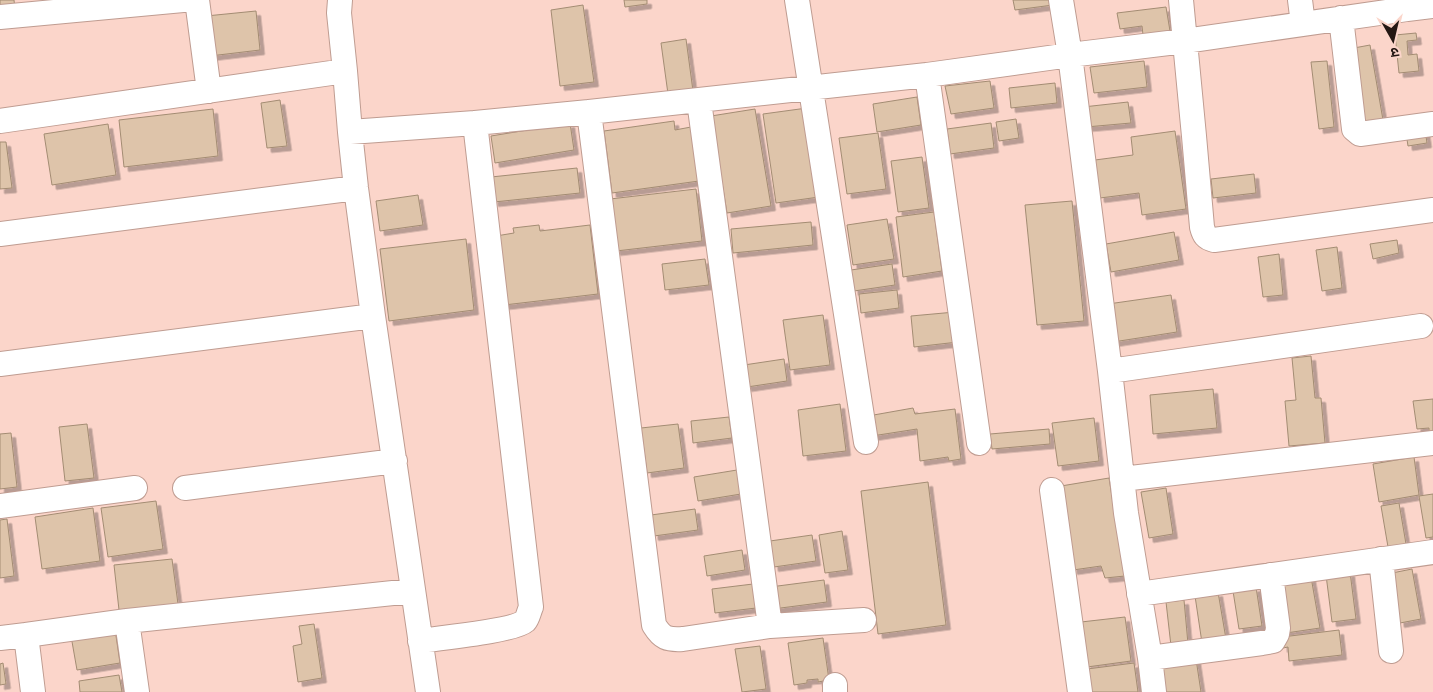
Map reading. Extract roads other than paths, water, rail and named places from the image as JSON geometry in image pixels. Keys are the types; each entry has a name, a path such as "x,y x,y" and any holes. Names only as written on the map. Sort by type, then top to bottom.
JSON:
{"street":[{"path":"0,17 183,0"},
{"path":"197,0 209,92"},
{"path":"340,0 339,13 356,188 412,591 428,692"},
{"path":"797,0 866,442"},
{"path":"1062,0 1110,371 1126,513 1154,692"},
{"path":"1181,0 1202,227 1207,238 1214,240 1433,210"},
{"path":"1300,0 1303,24"},
{"path":"350,132 589,112 927,75 1303,24 1407,4 1433,6"},
{"path":"1341,18 1354,129 1360,134 1433,124"},
{"path":"0,121 346,71"},
{"path":"927,75 979,443"},
{"path":"699,101 770,626"},
{"path":"589,112 654,625 660,635 671,640 770,626 864,620"},
{"path":"420,641 517,626 525,620 531,607 474,123"},
{"path":"0,234 356,188"},
{"path":"0,364 373,316"},
{"path":"1110,371 1421,326"},
{"path":"1122,479 1433,443"},
{"path":"185,488 395,461"},
{"path":"0,506 135,488"},
{"path":"1052,490 1080,692"},
{"path":"1140,594 1433,552"},
{"path":"1381,559 1391,651"},
{"path":"1150,658 1273,641 1278,628 1271,575"},
{"path":"0,638 127,621 412,591"},
{"path":"127,621 137,692"},
{"path":"26,635 33,692"}]}
